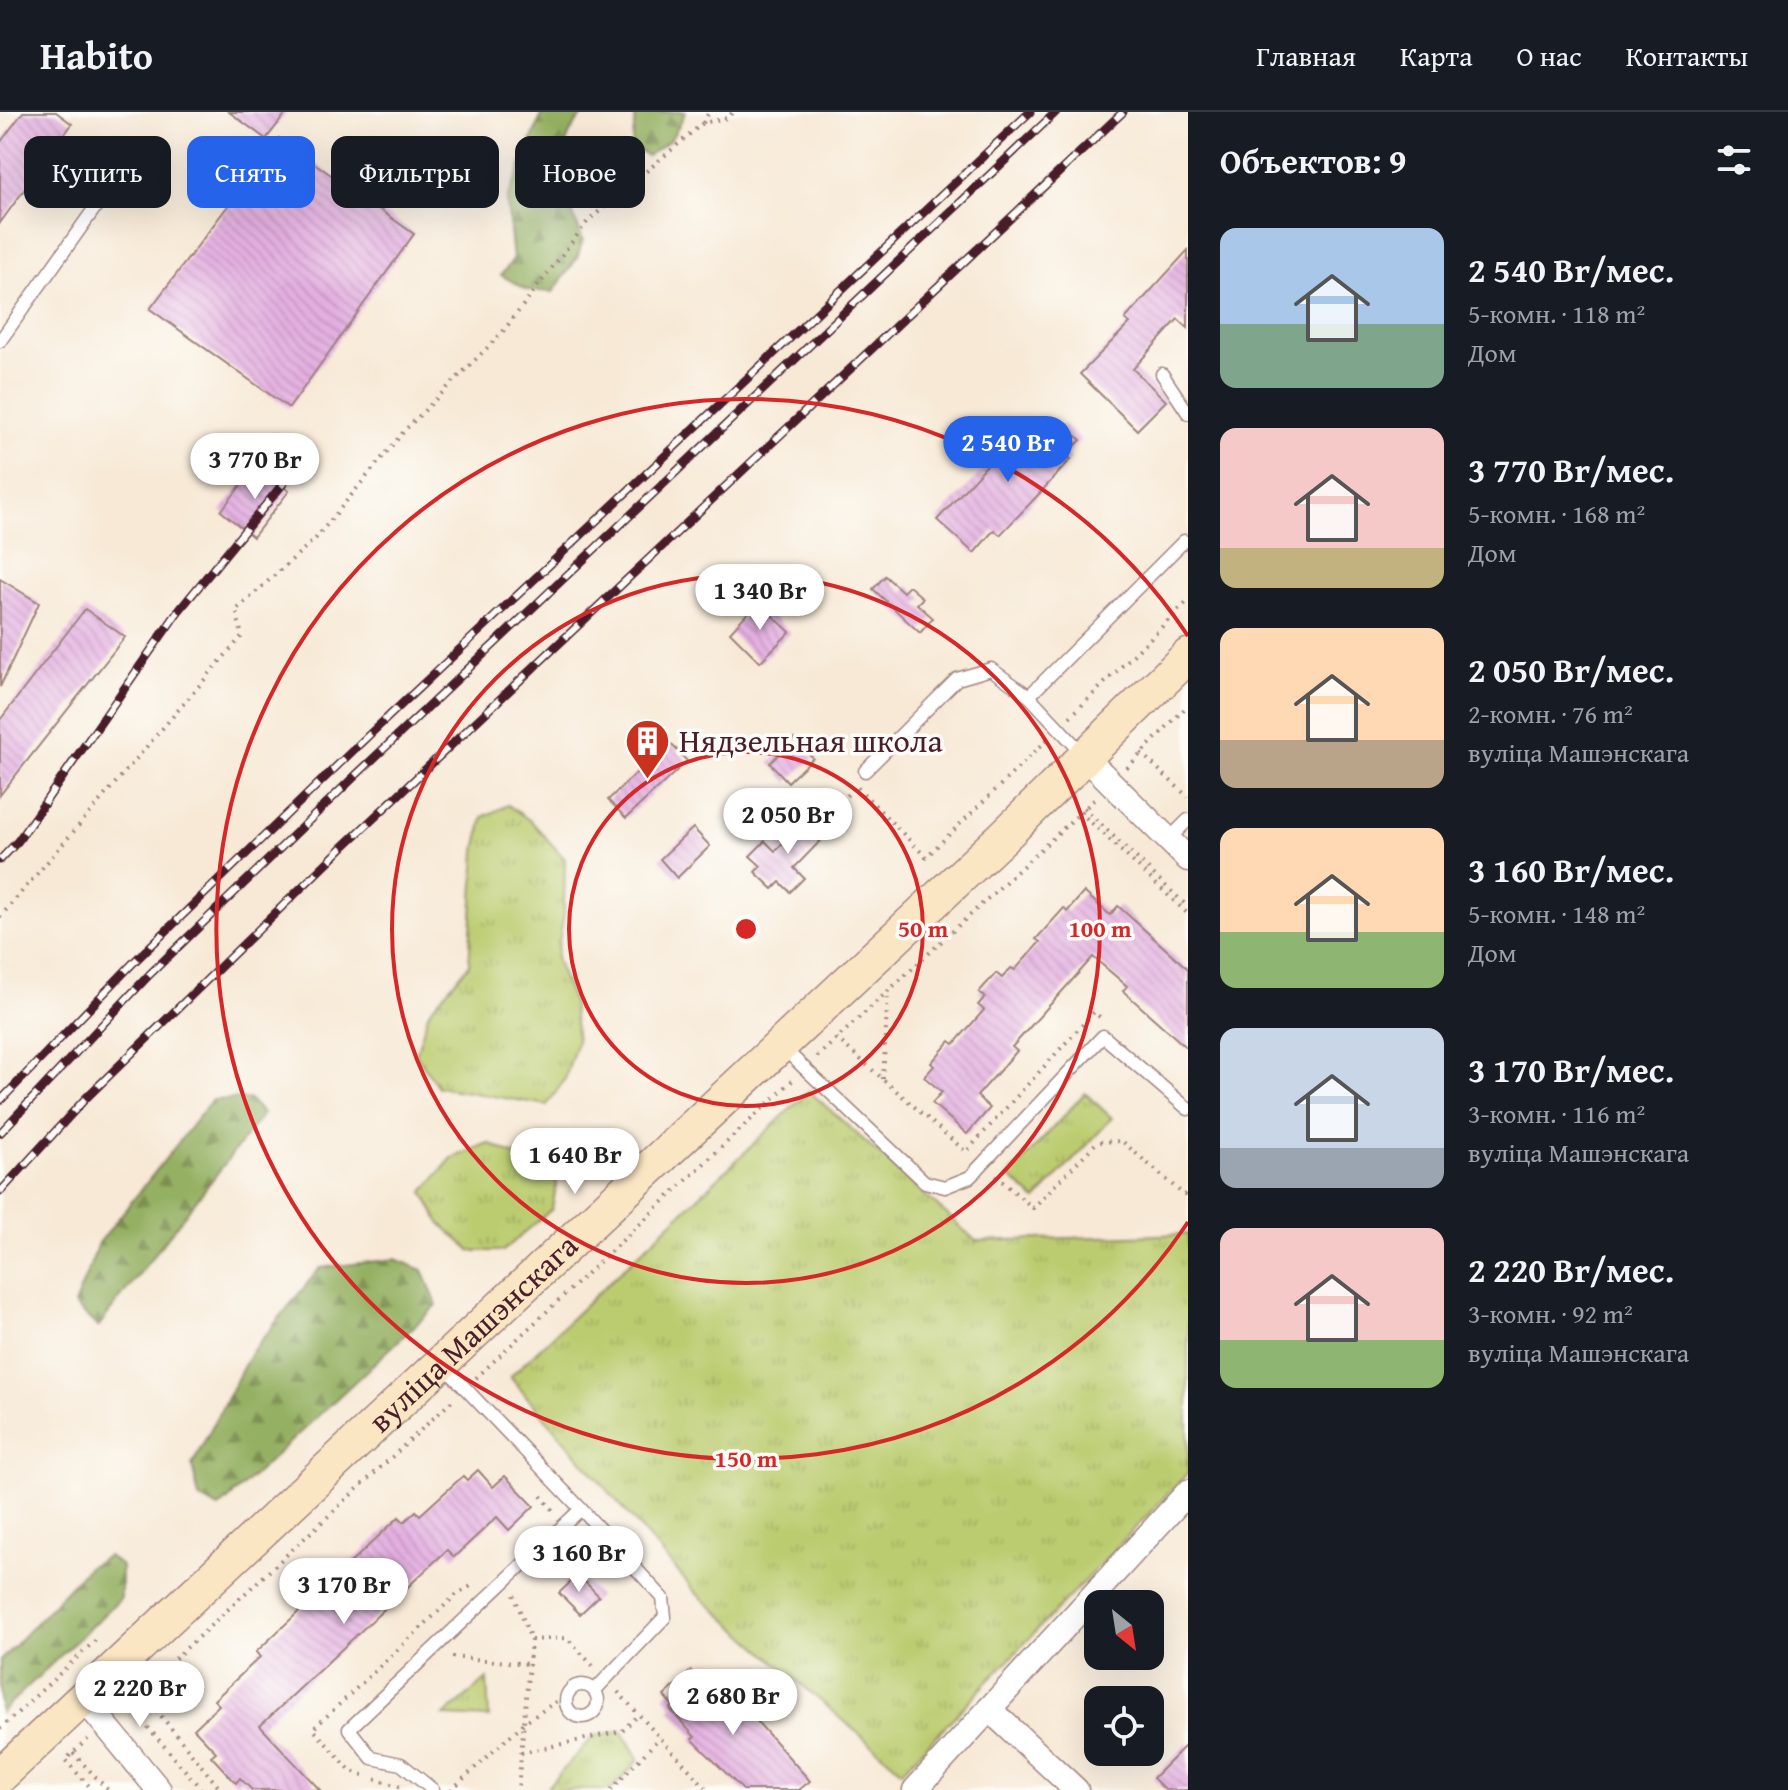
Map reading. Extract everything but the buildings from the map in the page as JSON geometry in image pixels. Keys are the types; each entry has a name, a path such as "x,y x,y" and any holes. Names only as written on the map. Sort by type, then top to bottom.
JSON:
{"main road":[{"name":"вуліца Машэнскага","path":"0,1776 780,1045 1188,656"}],"street":[{"path":"1085,757 1188,859"},
{"path":"915,1790 1188,1492"},
{"path":"84,1699 159,1790"},
{"path":"989,1709 1076,1790"}],"lane":[{"path":"0,341 95,208"},
{"path":"1162,374 1188,413"},
{"path":"1029,696 1184,541"},
{"path":"865,771 957,679 991,669 1029,696 1085,757"},
{"path":"1169,839 1188,820"},
{"path":"780,1045 925,1182 945,1187 970,1177 1103,1036 1188,1109"},
{"path":"440,1362 663,1598 665,1617 661,1625 595,1690"},
{"path":"433,1790 401,1764 372,1758 349,1729 581,1509"},
{"path":"578,1685 595,1690 597,1707 586,1716 572,1714 568,1708 567,1694 578,1685"}],"path":[{"path":"0,917 242,636 236,610 316,538 405,430 501,334 588,221 703,123 709,112"},
{"path":"703,123 727,118 733,112"},
{"path":"818,824 856,786 926,857 1188,601"},
{"path":"117,1712 836,1038 1112,784 1188,705"},
{"path":"1141,753 1188,797"},
{"path":"1082,810 1188,907"},
{"path":"1082,810 1188,914"},
{"path":"882,1081 888,990"},
{"path":"966,1152 1094,1012 1106,1022"},
{"path":"836,1038 882,1081 1033,1208 1097,1142 1122,1141 1184,1195 1188,1191"},
{"path":"536,1491 557,1514"},
{"path":"407,1790 351,1771 313,1729 456,1595 500,1568 531,1640 518,1790"},
{"path":"0,1729 98,1638"},
{"path":"531,1640 567,1638 708,1790"},
{"path":"427,1655 529,1664"},
{"path":"141,1691 221,1790"},
{"path":"451,1790 523,1724 567,1694"},
{"path":"127,1703 202,1790"},
{"path":"521,1753 622,1731 639,1715"},
{"path":"611,1790 660,1737"},
{"path":"88,1739 65,1760 93,1790"},
{"path":"73,1753 108,1790"}],"green space":[{"path":"543,112 586,112 569,136 533,136"},
{"path":"636,112 686,112 671,139 647,156 645,136 633,136"},
{"path":"515,180 515,208 571,208 583,240 577,258 553,292 527,290 501,275 513,260 507,200"},
{"path":"508,805 532,822 565,859 564,913 556,959 572,1000 577,1041 565,1079 547,1105 438,1087 416,1054 429,1011 469,965 476,851 483,817"},
{"path":"809,1091 976,1241 1188,1234 1188,1473 902,1771 697,1594 510,1377"},
{"path":"1085,1093 1112,1118 1036,1200 1009,1176"},
{"path":"249,1099 263,1114 98,1327 74,1305 99,1243 212,1100"},
{"path":"488,1143 534,1164 557,1181 552,1209 503,1251 471,1251 440,1223 423,1192 452,1158"},
{"path":"395,1259 423,1270 437,1305 219,1508 199,1498 192,1465 250,1354 320,1268"},
{"path":"108,1556 121,1566 121,1598 0,1713 0,1661 89,1566"},
{"path":"487,1679 489,1718 444,1716"},
{"path":"622,1731 639,1760 611,1790 549,1790 547,1787 594,1736"}],"railway":[{"path":"0,1101 135,961 370,734 1030,112"},
{"path":"0,1133 150,974 1056,112"},
{"path":"0,1192 85,1099 343,847 1123,112"},
{"path":"0,860 18,841 177,613 295,469"}],"place":[{"name":"Нядзельная школа","path":"648,780"}]}
